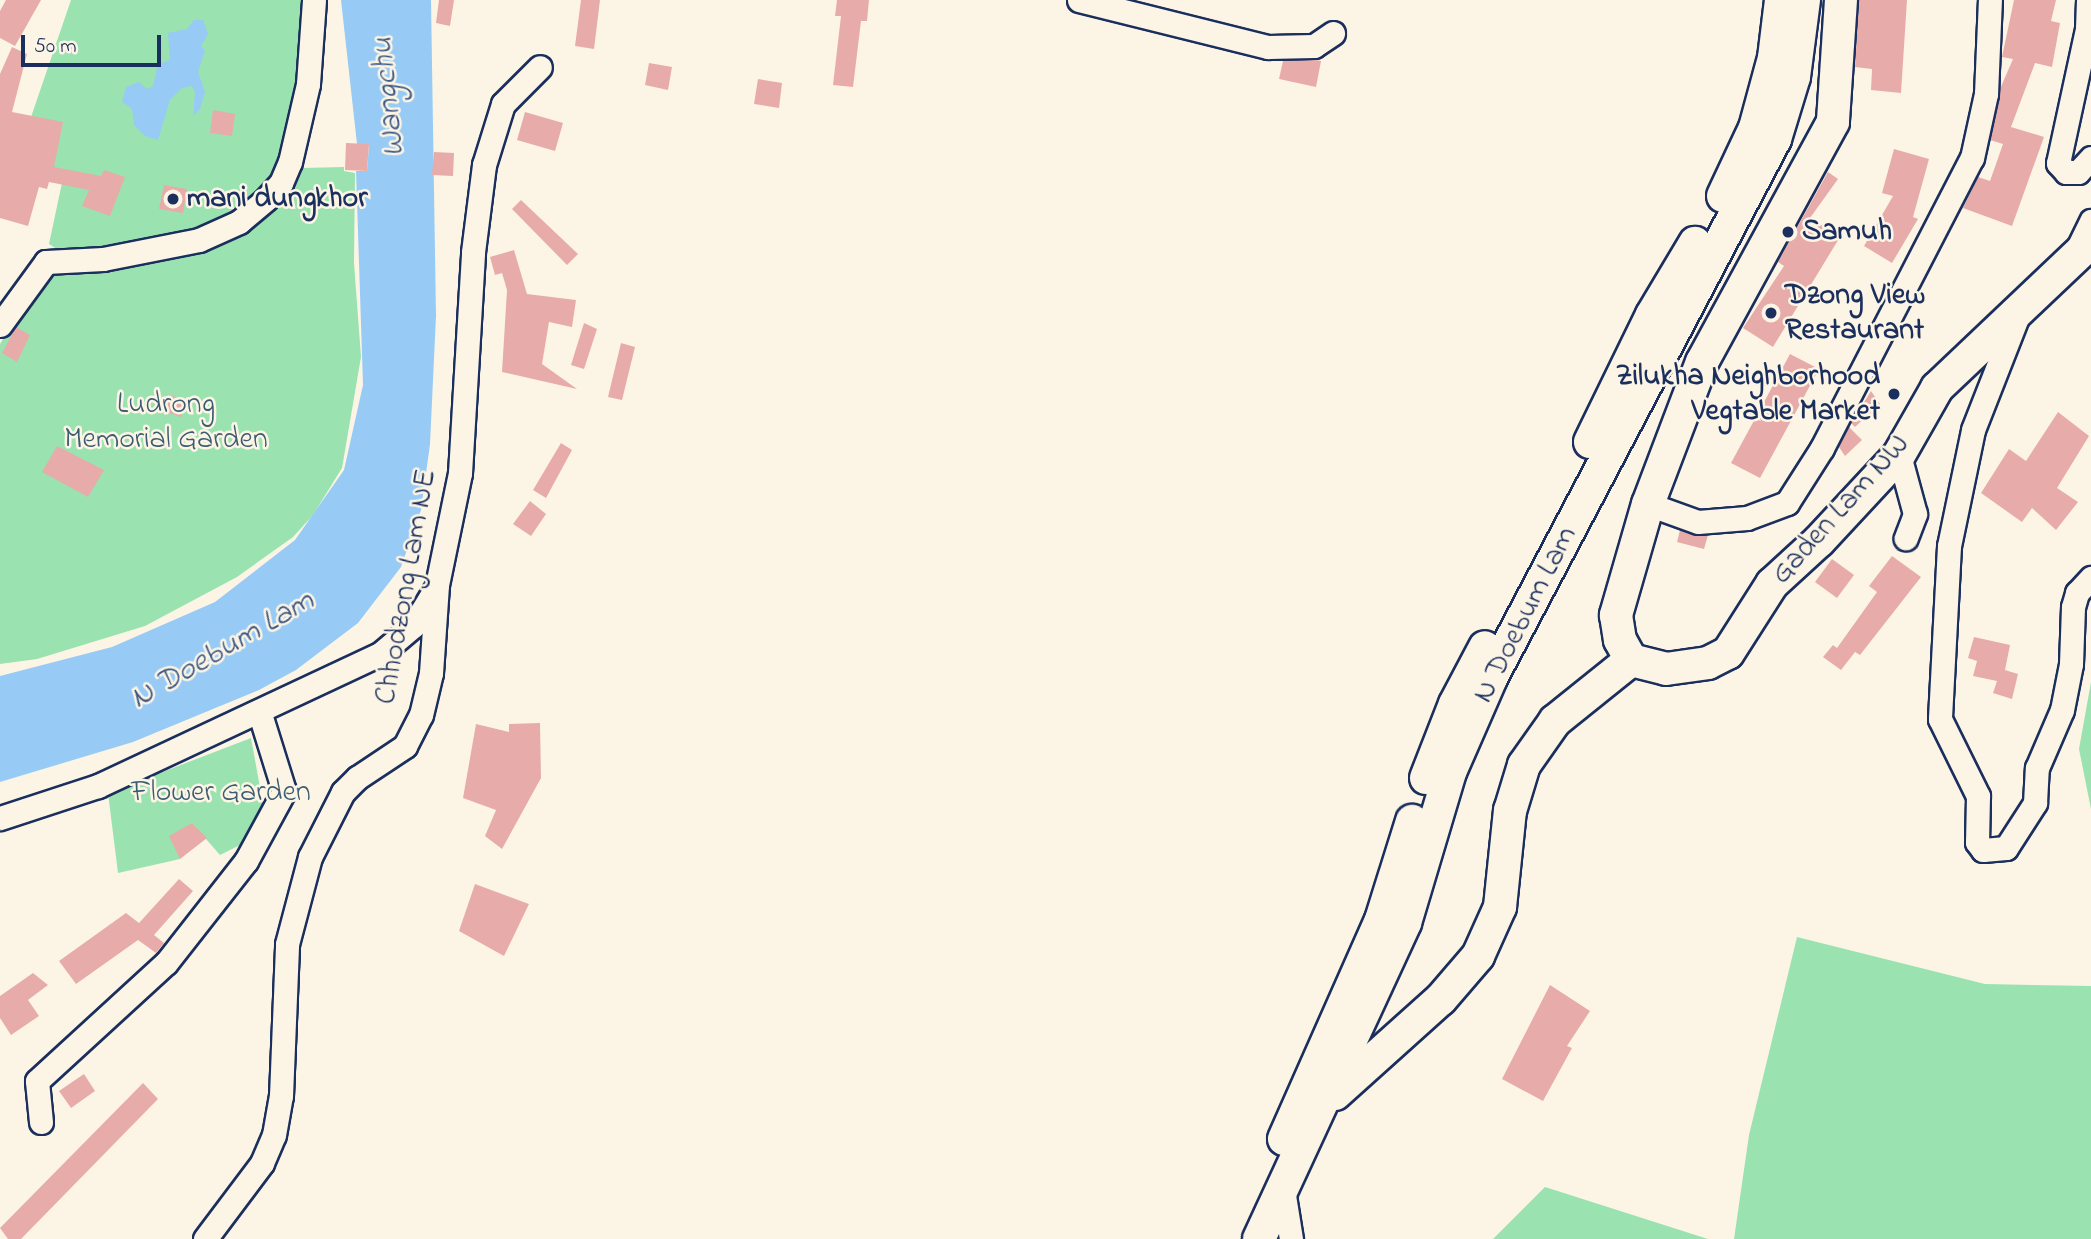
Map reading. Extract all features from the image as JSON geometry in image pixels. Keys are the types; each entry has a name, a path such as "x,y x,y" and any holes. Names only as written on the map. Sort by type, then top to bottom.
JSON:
{"main road":[{"name":"N Doebum Lam","path":"1238,1239 1381,920 1422,788 1455,704 1547,531 1652,315 1736,174 1755,128 1774,58 1781,0"},
{"name":"N Doebum Lam","path":"1259,1239 1324,1104 1405,923 1450,772 1497,666 1775,139 1794,77 1804,0"},
{"path":"1324,1104 1441,999 1478,956 1500,907 1510,811 1524,765 1555,721 1631,660 1620,640 1616,615 1648,504 1702,362 1833,122 1841,0"},
{"name":"Gaden Lam NW","path":"1631,660 1665,668 1708,663 1728,653 1772,584 1819,541 1899,454 1937,388 2082,251"}],"street":[{"path":"0,325 51,262 103,259 199,240 239,222 266,200 281,183 290,162 308,84 314,0"},
{"path":"1079,0 1268,47 1314,46 1333,33"},
{"path":"1648,504 1698,522 1746,518 1787,503 1822,448 1972,158 1986,94 1990,0"},
{"path":"2088,0 2087,29 2058,163 2066,172 2078,172 2091,158"},
{"name":"Chhodzong Lam NE","path":"205,1239 262,1163 274,1135 281,1096 287,944 310,857 344,792 357,778 405,746 421,715 431,673 437,585 460,472 473,253 488,138 503,104 540,67"},
{"path":"2082,251 2091,221"},
{"path":"2019,312 1973,430 1949,545 1940,719 1978,796 1977,842 1983,849 2006,848 2035,803 2037,768 2066,687 2073,607 2077,593 2091,578"},
{"path":"1899,454 1915,514 1906,538"},
{"path":"0,818 98,786 260,714 380,654 413,626 437,585"},
{"path":"41,1122 37,1081 166,963 246,861 284,791 260,714"},
{"path":"1283,1189 1291,1239"}],"green space":[{"path":"71,0 309,0 300,80 285,156 269,188 205,233 65,254 49,244 63,178 16,161"},
{"name":"Ludrong Memorial Garden","path":"344,167 344,171 355,173 354,263 361,357 342,468 313,515 293,537 237,577 145,626 37,659 0,664 0,344 48,265 152,256 288,188 302,168"},
{"path":"2091,682 2091,809 2079,749"},
{"name":"Flower Garden","path":"251,738 268,831 220,855 192,823 180,859 118,873 108,793"},
{"path":"1797,937 1985,984 2091,986 2091,1239 1734,1239 1749,1135"},
{"path":"1545,1187 1708,1239 1493,1239"}],"water":[{"name":"Wangchu","path":"341,0 431,0 436,316 430,444 421,510 401,567 358,623 296,670 259,690 133,742 0,782 0,676 112,647 215,602 295,540 344,470 363,385 356,171 367,171 369,145 357,144"},
{"path":"194,20 203,20 208,34 201,46 205,51 198,72 205,92 200,109 193,116 195,92 192,86 182,88 170,100 158,140 145,136 134,125 132,109 122,102 126,87 139,82 147,89 153,86 158,64 170,60 168,33 187,29"}],"building":[{"path":"6,0 41,0 15,46 0,38 0,11"},
{"path":"439,0 454,0 450,26 436,23"},
{"path":"581,0 600,0 594,49 575,46"},
{"path":"837,0 869,0 867,21 861,21 853,87 833,85 841,16 835,16"},
{"path":"1859,0 1907,0 1901,93 1871,90 1872,69 1855,67"},
{"path":"2014,0 2056,0 2051,21 2060,23 2052,67 2035,63 2011,127 2044,137 2012,226 1963,208 1978,177 1990,181 2003,144 1990,140 2000,89 2013,59 2002,57"},
{"path":"12,47 27,54 12,112 63,122 54,167 101,176 104,170 125,177 110,216 82,206 89,190 49,182 47,189 39,187 28,226 0,218 0,74"},
{"path":"1283,61 1321,61 1316,87 1279,79"},
{"path":"649,63 672,67 668,90 645,85"},
{"path":"758,79 782,83 779,108 754,104"},
{"path":"213,110 235,114 232,136 210,133"},
{"path":"525,112 563,123 555,151 517,140"},
{"path":"346,143 369,144 367,171 345,170"},
{"path":"1894,149 1929,159 1913,217 1918,219 1892,263 1864,246 1893,196 1882,193"},
{"path":"434,152 454,153 453,176 432,175"},
{"path":"1828,172 1838,179 1810,218 1840,237 1773,347 1743,328 1784,266 1778,262"},
{"name":"mani dungkhor","path":"164,185 187,189 183,213 159,209"},
{"path":"521,200 578,254 567,265 512,209"},
{"path":"514,250 527,294 576,300 572,327 549,322 542,364 577,389 502,372 507,290 502,273 495,275 490,257"},
{"path":"584,323 597,329 584,369 571,365"},
{"path":"16,327 30,335 17,362 2,353"},
{"path":"621,343 635,347 622,400 608,397"},
{"path":"1790,354 1819,369 1760,478 1731,463"},
{"path":"1871,391 1880,404 1855,427 1851,423"},
{"path":"167,394 187,401 181,417 161,410"},
{"path":"2058,412 2089,436 2057,488 2078,502 2056,530 2032,508 2022,522 1981,493 2009,449 2026,461"},
{"path":"1849,427 1862,440 1845,456 1839,447"},
{"path":"561,443 572,450 546,498 533,490"},
{"path":"57,446 104,470 88,497 42,472"},
{"path":"530,501 546,514 531,536 513,524"},
{"path":"1680,530 1708,535 1704,549 1677,542"},
{"path":"1892,556 1921,577 1860,655 1855,652 1841,670 1823,657 1833,645 1837,648 1877,592 1869,586"},
{"path":"1832,559 1854,575 1837,598 1815,582"},
{"path":"1974,637 2010,645 2005,670 2018,674 2012,699 1993,693 1997,681 1973,676 1977,661 1968,658"},
{"path":"540,723 541,778 502,849 485,836 496,810 463,798 476,724 509,732 509,724"},
{"path":"192,823 207,838 180,859 169,836"},
{"path":"179,879 193,891 154,935 164,943 156,953 138,940 76,984 59,961 126,913 139,923"},
{"path":"475,884 529,904 504,956 459,931"},
{"path":"33,973 48,985 28,1000 39,1016 11,1035 0,1018 0,996"},
{"path":"1550,985 1590,1011 1567,1046 1572,1048 1543,1101 1502,1079"},
{"path":"84,1074 95,1091 71,1108 59,1091"},
{"path":"143,1083 158,1099 21,1239 8,1239 0,1228"}],"place":[{"name":"mani dungkhor","path":"173,199"},
{"name":"Samuh","path":"1788,232"},
{"name":"Dzong View Restaurant","path":"1771,313"},
{"name":"Zilukha Neighborhood Vegtable Market","path":"1894,394"}]}
